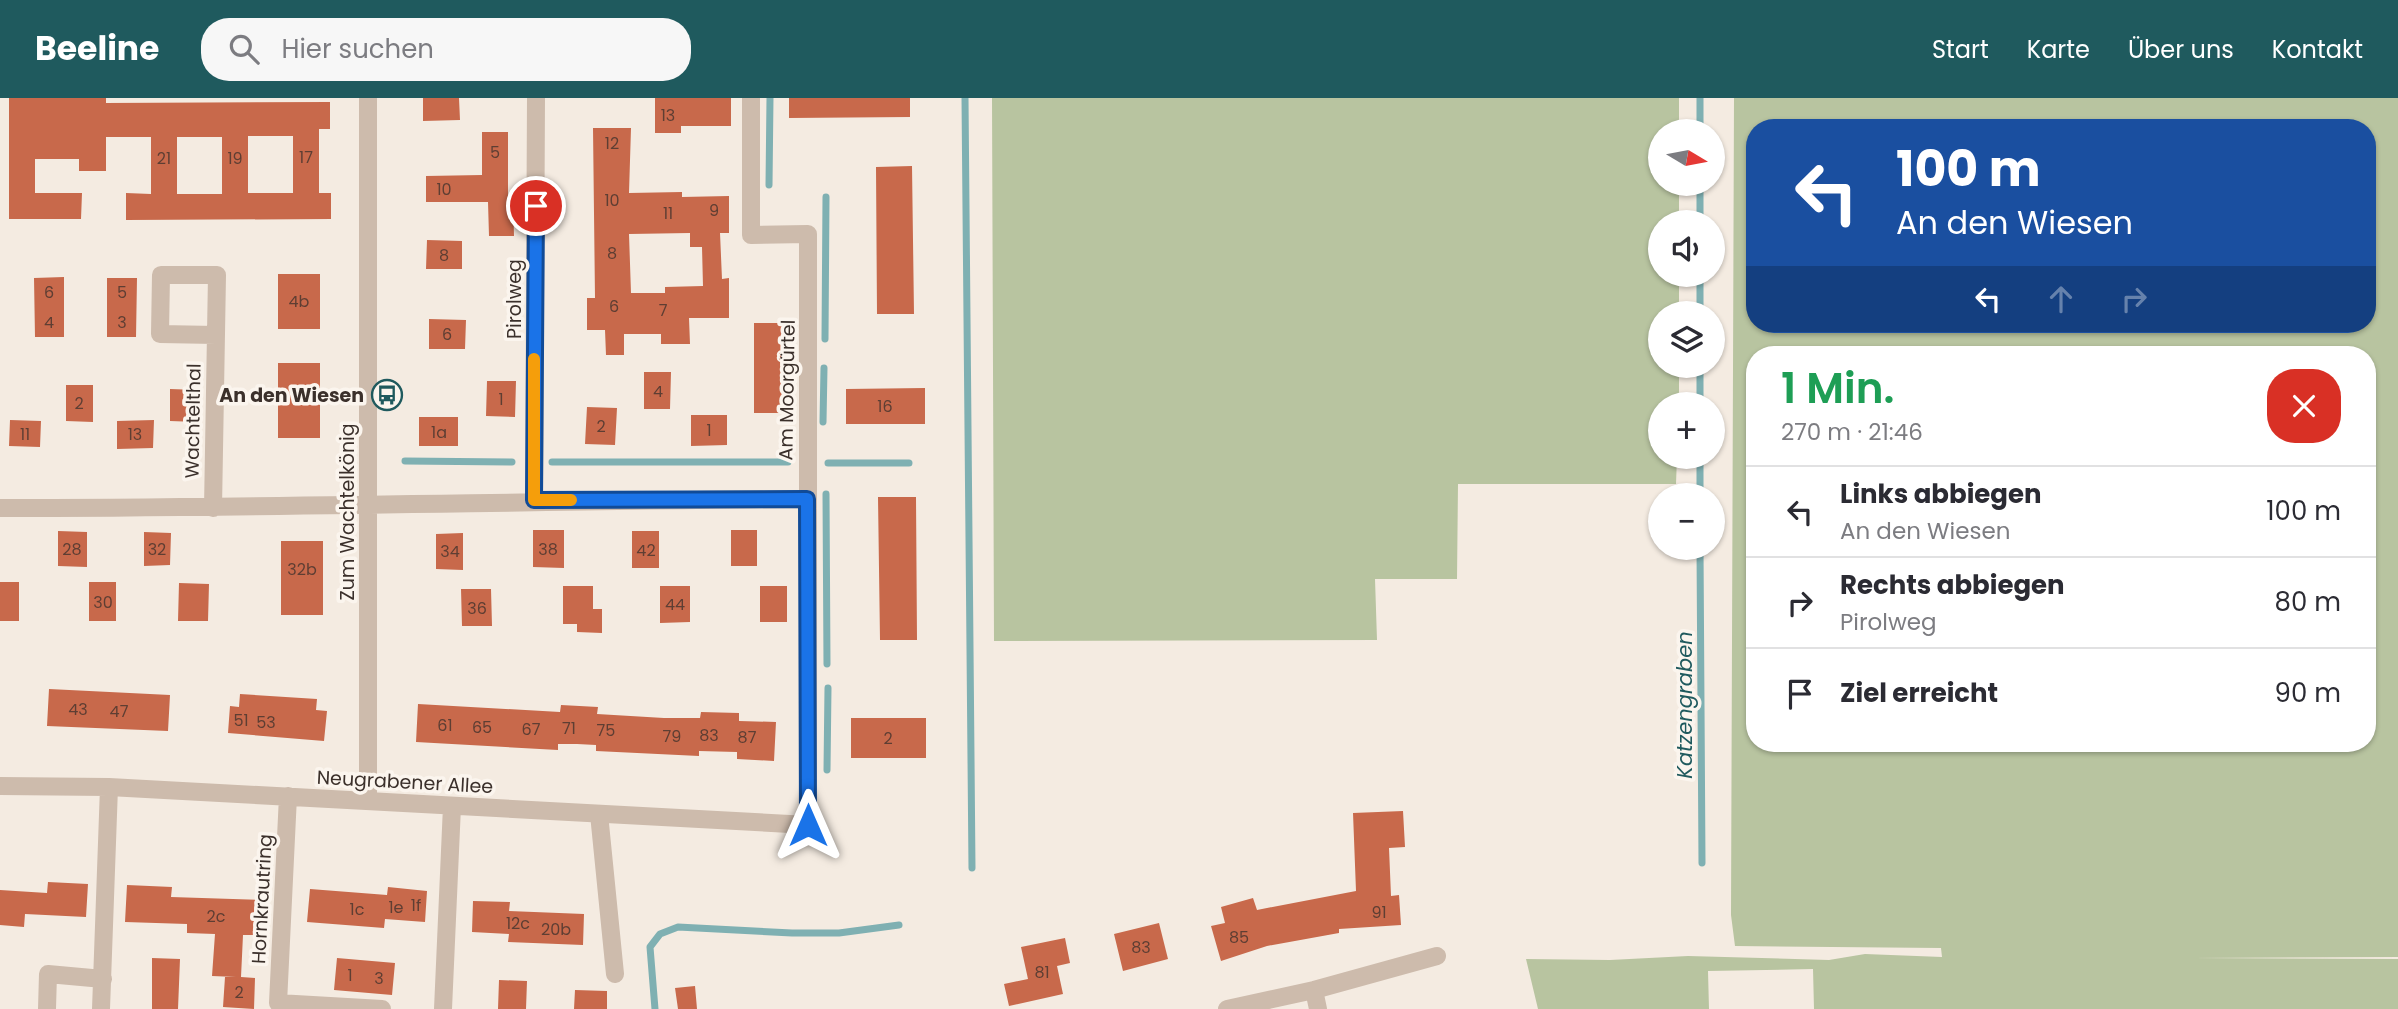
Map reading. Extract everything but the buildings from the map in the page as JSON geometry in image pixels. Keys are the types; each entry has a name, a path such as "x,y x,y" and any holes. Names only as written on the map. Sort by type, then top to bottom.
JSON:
{"street":[{"name":"Zum Wachtelkönig","path":"368,98 369,801"},
{"name":"Pirolweg","path":"534,500 536,98"},
{"name":"Am Moorgürtel","path":"751,98 751,235 808,234 808,825"},
{"name":"Wachtelthal","path":"213,508 216,335 217,275 161,275 160,334 216,335"},
{"path":"0,509 368,506 534,500 807,499"},
{"name":"Neugrabener Allee","path":"0,786 109,787 808,825"},
{"path":"101,1009 109,787"},
{"name":"Hornkrautring","path":"288,796 278,1006 382,1009"},
{"path":"443,1009 452,806"},
{"path":"600,814 615,974"},
{"path":"1227,1009 1314,990 1437,956"},
{"path":"47,1009 48,975 103,979"},
{"path":"1314,990 1318,1009"}],"green space":[{"path":"992,98 1679,98 1679,119 1648,119 1648,196 1679,196 1679,210 1648,210 1648,287 1679,287 1679,301 1648,301 1648,378 1679,378 1679,392 1648,392 1648,469 1677,469 1676,483 1458,484 1457,579 1375,579 1377,640 994,641"},
{"path":"1734,98 2398,98 2398,957 2192,958 2398,959 2398,1009 1814,1009 1813,969 1708,971 1709,1009 1538,1009 1526,959 1610,960 1688,956 1829,960 1865,954 1942,957 1941,948 1735,946 1731,915"}],"waterway":[{"path":"769,185 770,98"},
{"path":"965,98 972,868"},
{"name":"Katzengraben","path":"1700,98 1700,119"},
{"name":"Katzengraben","path":"1700,196 1700,210"},
{"path":"825,339 826,197"},
{"name":"Katzengraben","path":"1700,287 1700,301"},
{"path":"823,422 824,368"},
{"name":"Katzengraben","path":"1700,378 1700,392"},
{"path":"405,461 512,462"},
{"path":"552,462 788,462"},
{"path":"828,463 909,463"},
{"name":"Katzengraben","path":"1700,469 1700,483"},
{"path":"826,494 827,664"},
{"name":"Katzengraben","path":"1700,560 1702,863"},
{"path":"827,770 828,688"},
{"path":"655,1009 650,947 660,934 678,927 839,933 899,925"}],"slow traffic":[{"path":"534,359 534,500 571,500"}],"place":[{"name":"An den Wiesen","path":"387,395"}],"route":[{"path":"536,206 534,500 807,499 808,825"}]}
